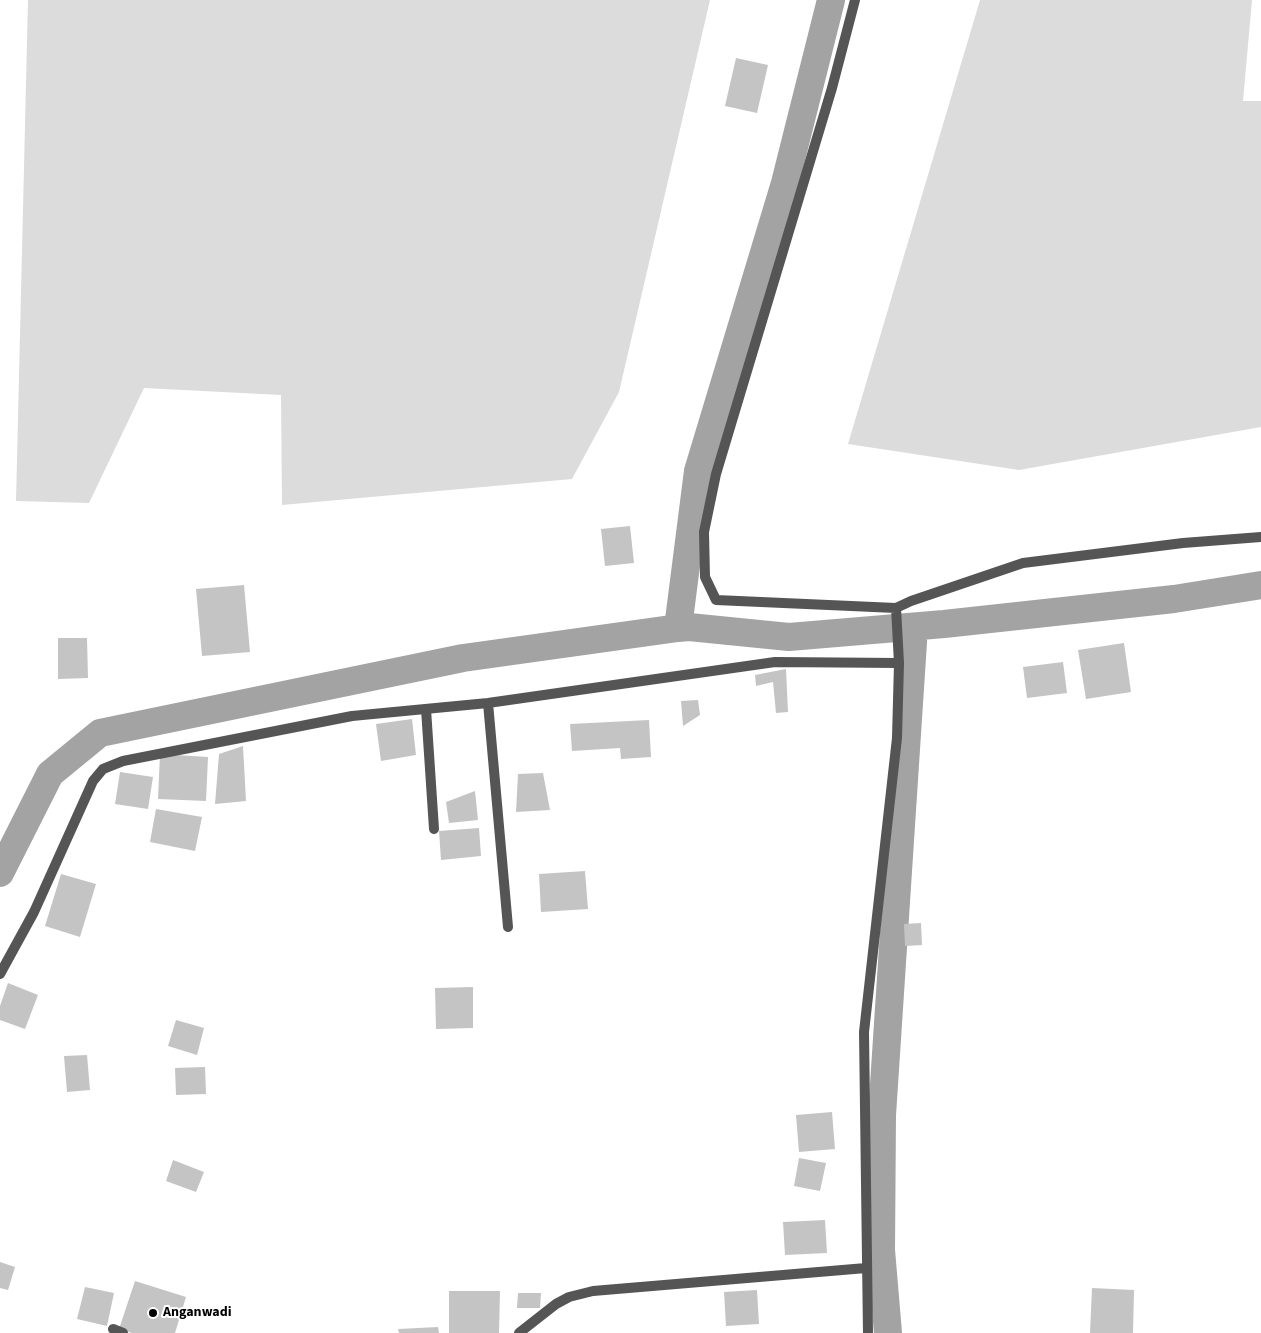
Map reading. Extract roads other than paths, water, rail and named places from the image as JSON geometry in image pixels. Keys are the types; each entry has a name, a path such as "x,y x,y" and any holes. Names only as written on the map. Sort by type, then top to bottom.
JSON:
{"street":[{"path":"855,0 832,88 716,474 704,532 705,577 716,600 896,613 911,601 1023,563 1183,542 1261,537"},
{"path":"868,1333 864,1032 897,738 898,647 896,613"},
{"path":"0,974 34,912 94,781 103,769 123,760 352,716 488,703 774,662 898,663"},
{"path":"488,703 508,927"},
{"path":"426,709 434,829"},
{"path":"519,1333 556,1304 569,1297 593,1291 866,1268"}],"waterway":[{"path":"678,628 698,471 785,183 831,0"},
{"path":"0,873 50,774 100,733 463,658 678,628 689,627 789,637 944,624 1174,599 1261,585"},
{"path":"888,1333 881,1250 882,1115 914,627"}],"place":[{"name":"Anganwadi","path":"153,1313"}]}
